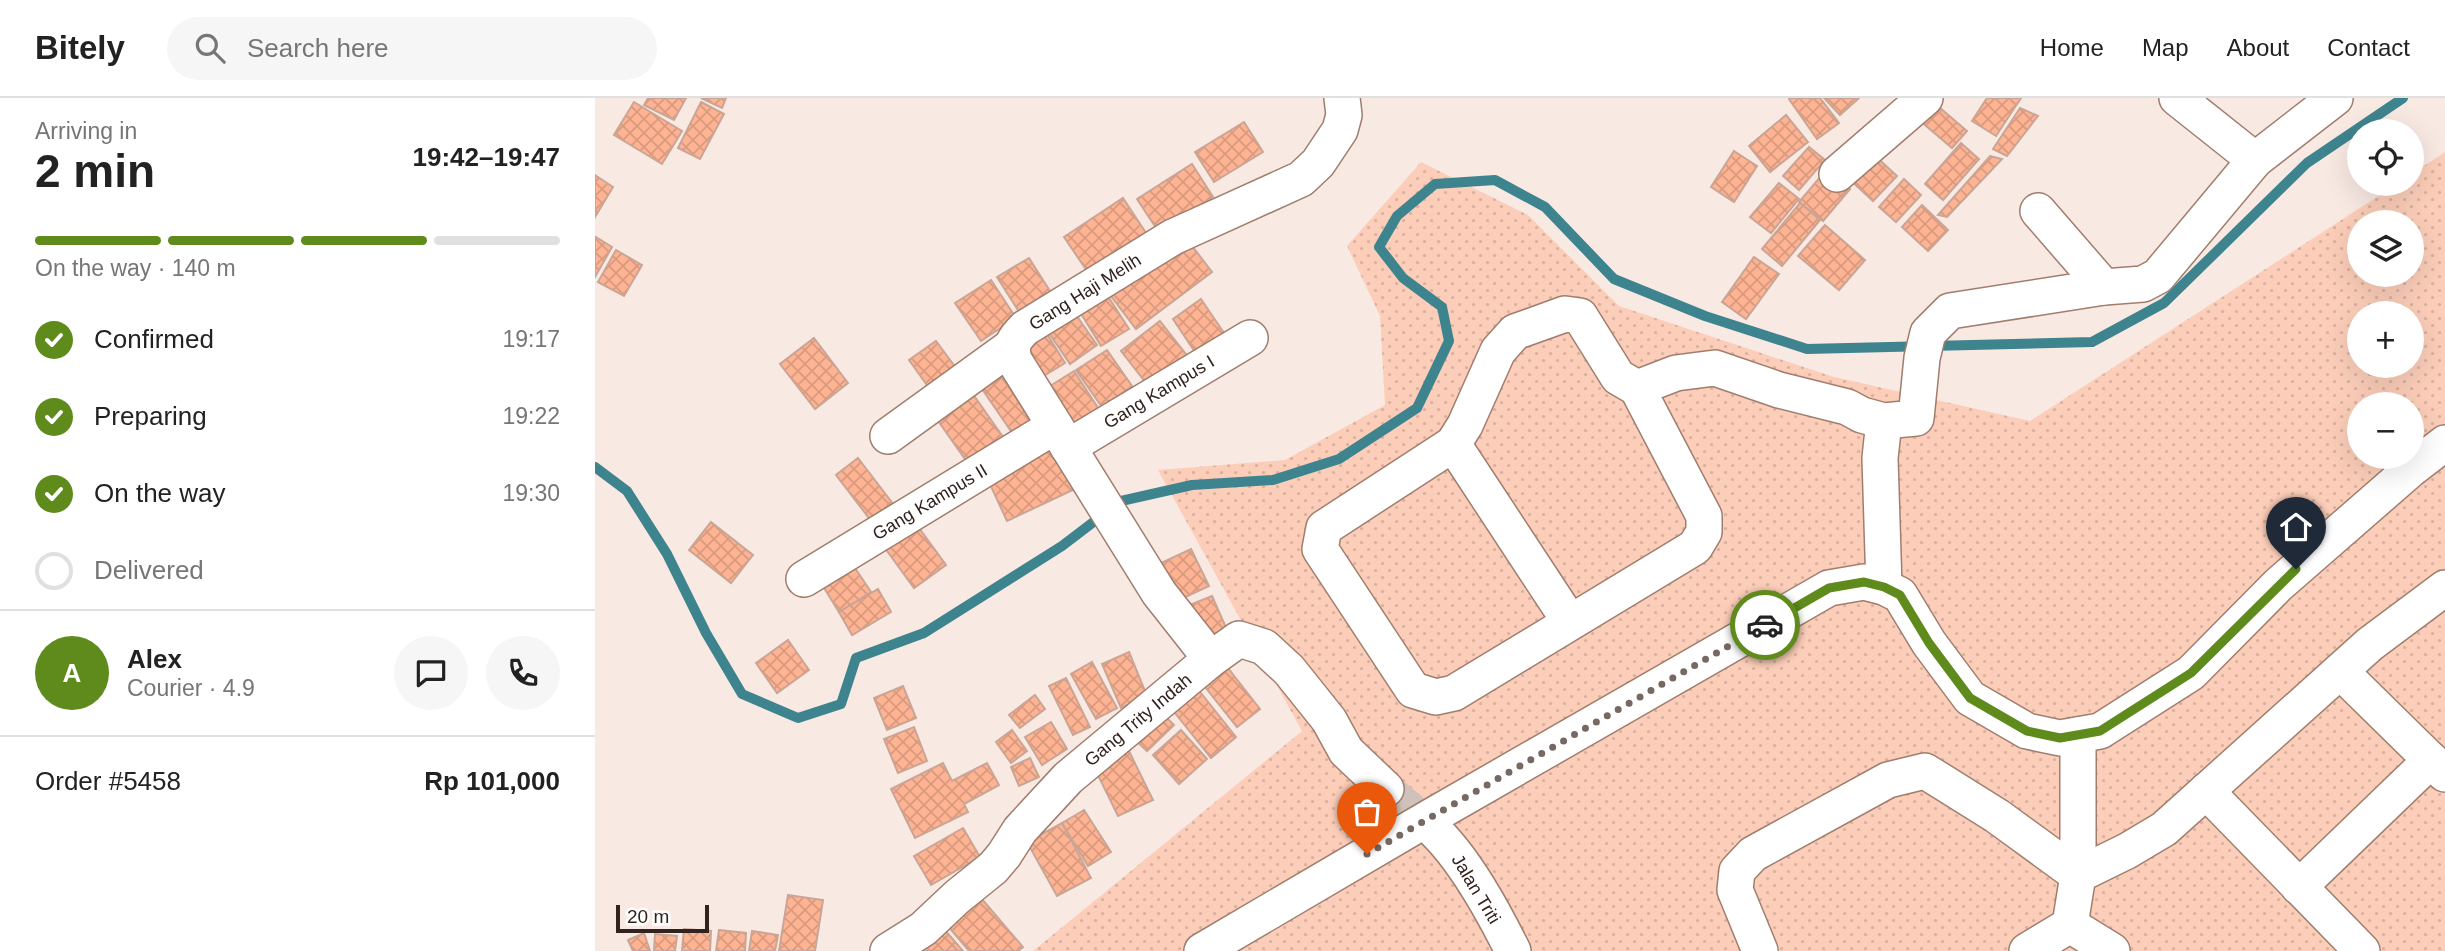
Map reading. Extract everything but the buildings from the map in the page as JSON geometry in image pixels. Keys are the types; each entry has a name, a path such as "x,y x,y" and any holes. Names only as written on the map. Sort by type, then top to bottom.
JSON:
{"street":[{"name":"Gang Haji Melih","path":"1011,347 1025,328 1173,237 1301,179 1318,163 1340,130 1344,115 1342,98"},
{"path":"1837,174 1925,98"},
{"path":"2177,98 2255,160"},
{"path":"1637,388 1676,373 1715,368 1779,390 1847,407 1862,415 1884,421 1916,418 1925,345 1951,311 2104,287 2143,284 2158,276 2255,160 2335,98"},
{"path":"2038,211 2104,287"},
{"path":"1565,314 1580,316 1618,377 1637,388 1704,516 1704,532 1695,547 1454,693 1436,698 1413,690 1320,549 1324,528 1453,444 1465,425 1498,351 1515,332 1565,314"},
{"name":"Gang Kampus I","path":"1062,436 1250,338"},
{"path":"888,436 1011,347 1014,360 1159,593 1211,659"},
{"path":"1884,421 1880,470 1884,587"},
{"name":"Gang Kampus II","path":"804,579 1062,436"},
{"path":"1202,951 1829,588 1864,582 1900,595 1929,643 1970,698 2027,731 2060,738 2100,731 2191,673 2278,585 2410,470 2445,443"},
{"path":"1453,444 1570,622"},
{"path":"2078,875 2164,828 2370,644 2445,587"},
{"name":"Gang Trity Indah","path":"888,951 923,929 993,868 1020,830 1068,778 1211,659 1239,639 1263,647 1289,670 1329,720 1346,751 1386,789"},
{"path":"2299,887 2438,767 2340,671"},
{"path":"2027,951 2070,925 2078,875 2078,735"},
{"path":"1761,951 1735,890 1737,871 1753,854 1888,780 1925,771 1997,816 2078,875"},
{"path":"2206,791 2362,951"},
{"name":"Jalan Triti","path":"1434,830 1449,844 1513,951"},
{"path":"2070,925 2112,951"}],"shaded area":[{"path":"2445,152 2445,951 1033,951 1302,731 1158,470 1285,460 1385,405 1380,316 1347,246 1421,162 1528,215 1619,306 1834,377 2030,421 2347,216 2347,287 2424,287 2424,210 2357,210 2378,196 2424,196 2424,166"}],"waterway":[{"path":"595,467 627,491 667,554 706,633 742,694 798,718 841,704 856,658 924,633 1062,546 1121,501 1192,485 1273,480 1339,459 1417,408 1449,341 1442,307 1403,278 1379,247 1397,216 1435,184 1495,180 1545,207 1614,279 1705,316 1807,349 2092,342 2164,303 2307,163 2403,98"}],"tunnel":[{"path":"1386,789 1434,830"}],"way so far":[{"path":"1367,854 1765,625"}],"route":[{"path":"1765,625 1829,588 1864,582 1884,587 1900,595 1929,643 1970,698 2027,731 2060,738 2100,731 2191,673 2296,569"}]}
